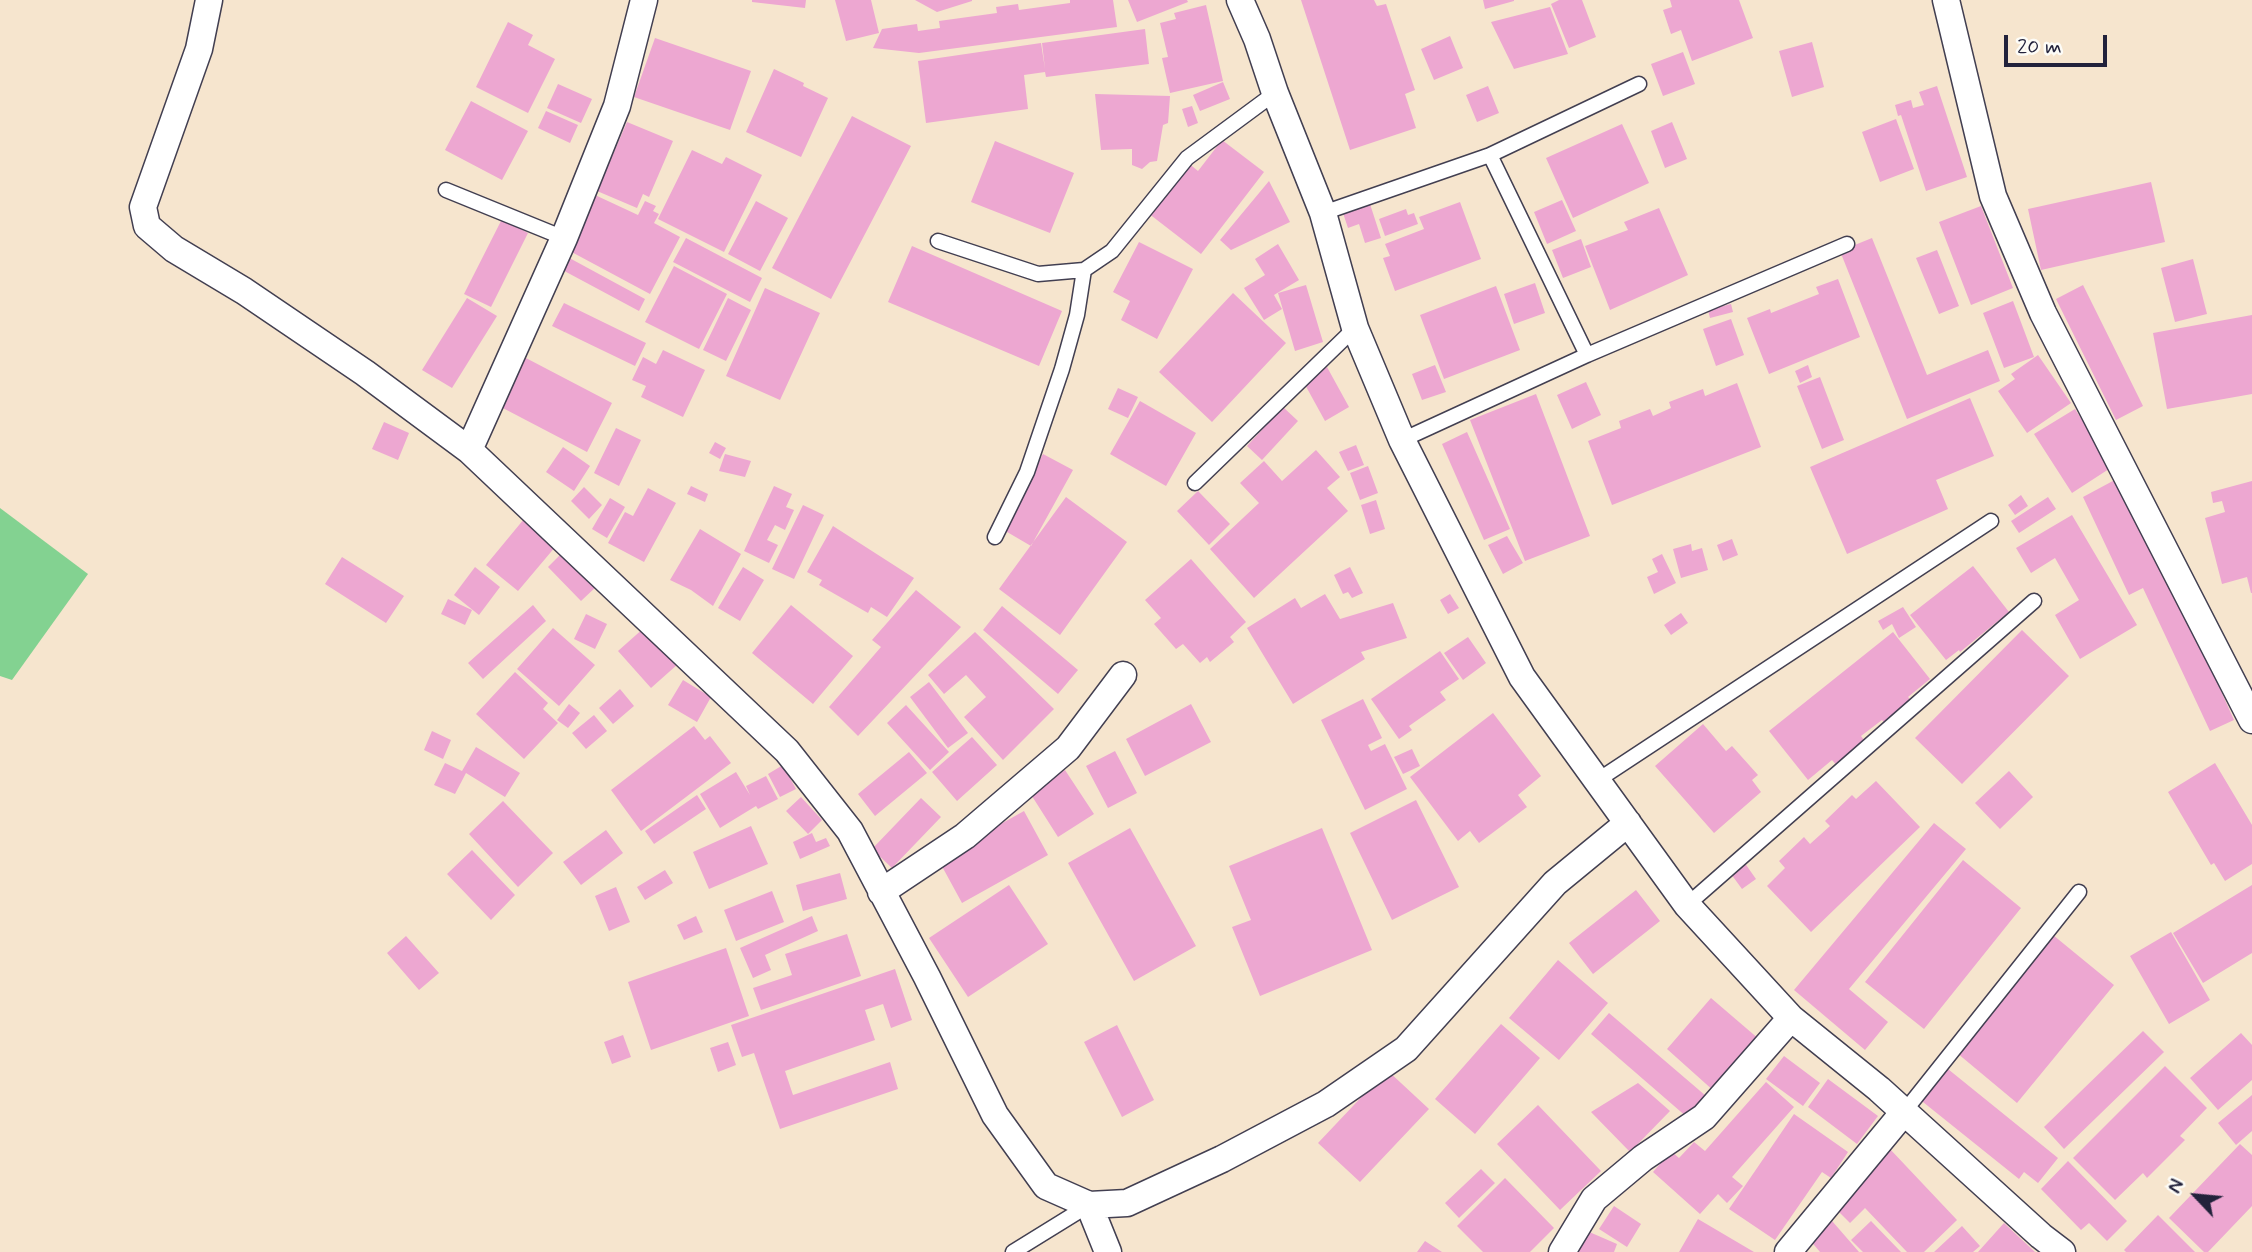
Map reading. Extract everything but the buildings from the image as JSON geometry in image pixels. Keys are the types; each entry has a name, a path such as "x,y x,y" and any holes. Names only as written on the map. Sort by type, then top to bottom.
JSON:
{"street":[{"path":"209,0 199,49 143,207 147,226 174,249 255,298 365,373 469,450 787,751 850,831 927,977 995,1115 1046,1186 1089,1205 1127,1203 1222,1159 1326,1104 1406,1049 1555,883 1628,823"},
{"path":"469,450 564,238 617,106 645,0"},
{"path":"1240,0 1323,213 1355,328 1402,440 1522,677 1687,905 1791,1018 1904,1112 2062,1252"},
{"path":"1946,0 1993,196 2043,313 2103,425 2252,720"},
{"path":"881,892 965,836 1068,748 1123,675"},
{"path":"1562,1252 1594,1199 1643,1158 1704,1117 1791,1018"},
{"path":"1788,1252 1904,1112"},
{"path":"1089,1205 1108,1252"}],"lane":[{"path":"1323,213 1490,155 1639,83"},
{"path":"938,241 1038,274 1084,270 1112,250 1187,158 1275,93"},
{"path":"1490,155 1587,355"},
{"path":"446,190 564,238"},
{"path":"1402,440 1587,355 1847,244"},
{"path":"995,537 1027,472 1062,369 1077,315 1084,270"},
{"path":"1195,483 1355,328"},
{"path":"1598,780 1991,521"},
{"path":"1687,905 2034,601"},
{"path":"1904,1112 2079,892"},
{"path":"1013,1252 1089,1205"}],"green space":[{"path":"0,508 88,574 12,680 0,676"}]}
